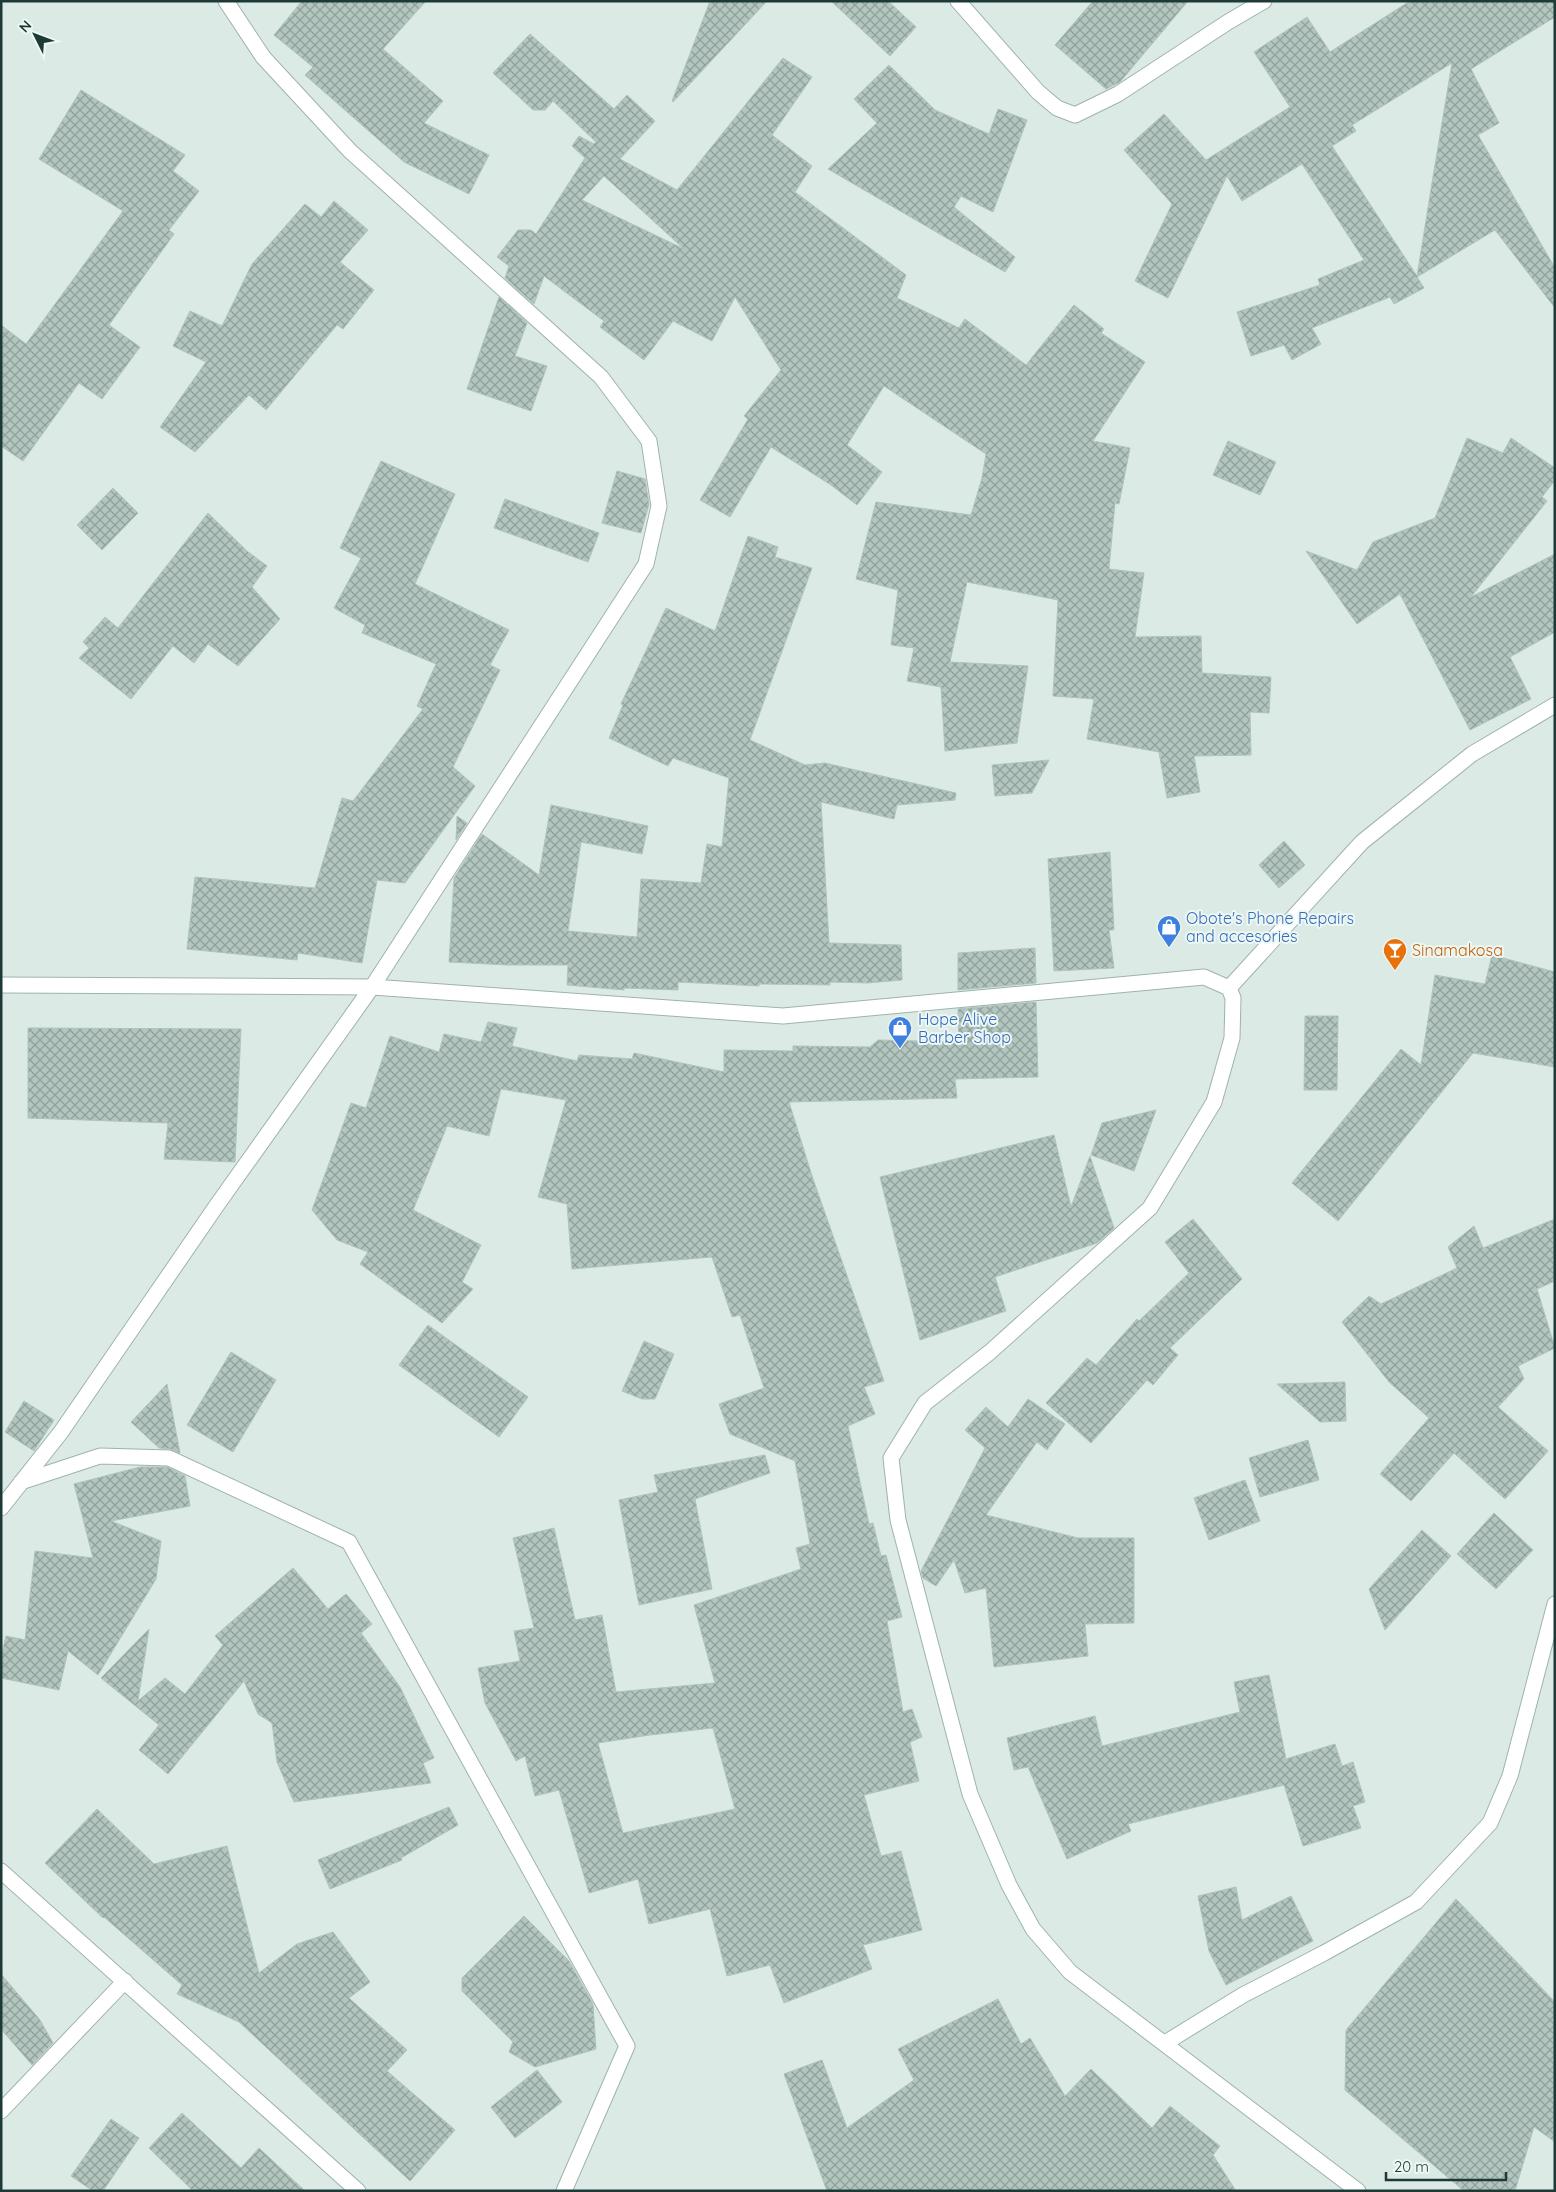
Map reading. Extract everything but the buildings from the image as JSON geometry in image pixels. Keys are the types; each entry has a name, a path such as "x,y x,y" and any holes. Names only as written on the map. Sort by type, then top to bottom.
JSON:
{"street":[{"path":"1,1508 61,1432 222,1197 372,987 646,564 659,506 649,441 600,377 350,152 263,57 226,1"},
{"path":"958,1 1038,92 1057,108 1074,115 1118,94 1228,22 1264,1"},
{"path":"1229,988 1362,842 1472,754 1555,706"},
{"path":"1,985 372,987 783,1016 1204,977 1229,988 1233,998 1232,1038 1214,1102 1150,1208 990,1352 925,1403 891,1458 898,1520 970,1794 1009,1885 1033,1929 1070,1972 1358,2191"},
{"path":"21,1482 100,1456 169,1458 349,1542 627,2046 564,2191"},
{"path":"1164,2043 1243,1994 1324,1953 1416,1902 1490,1823 1510,1776 1555,1604"},
{"path":"1,1871 358,2191"},
{"path":"1,2110 125,1981"}],"place":[{"name":"Obote's Phone Repairs and accesories","path":"1169,948"},
{"name":"Sinamakosa","path":"1395,971"},
{"name":"Hope Alive Barber Shop","path":"900,1049"}]}
